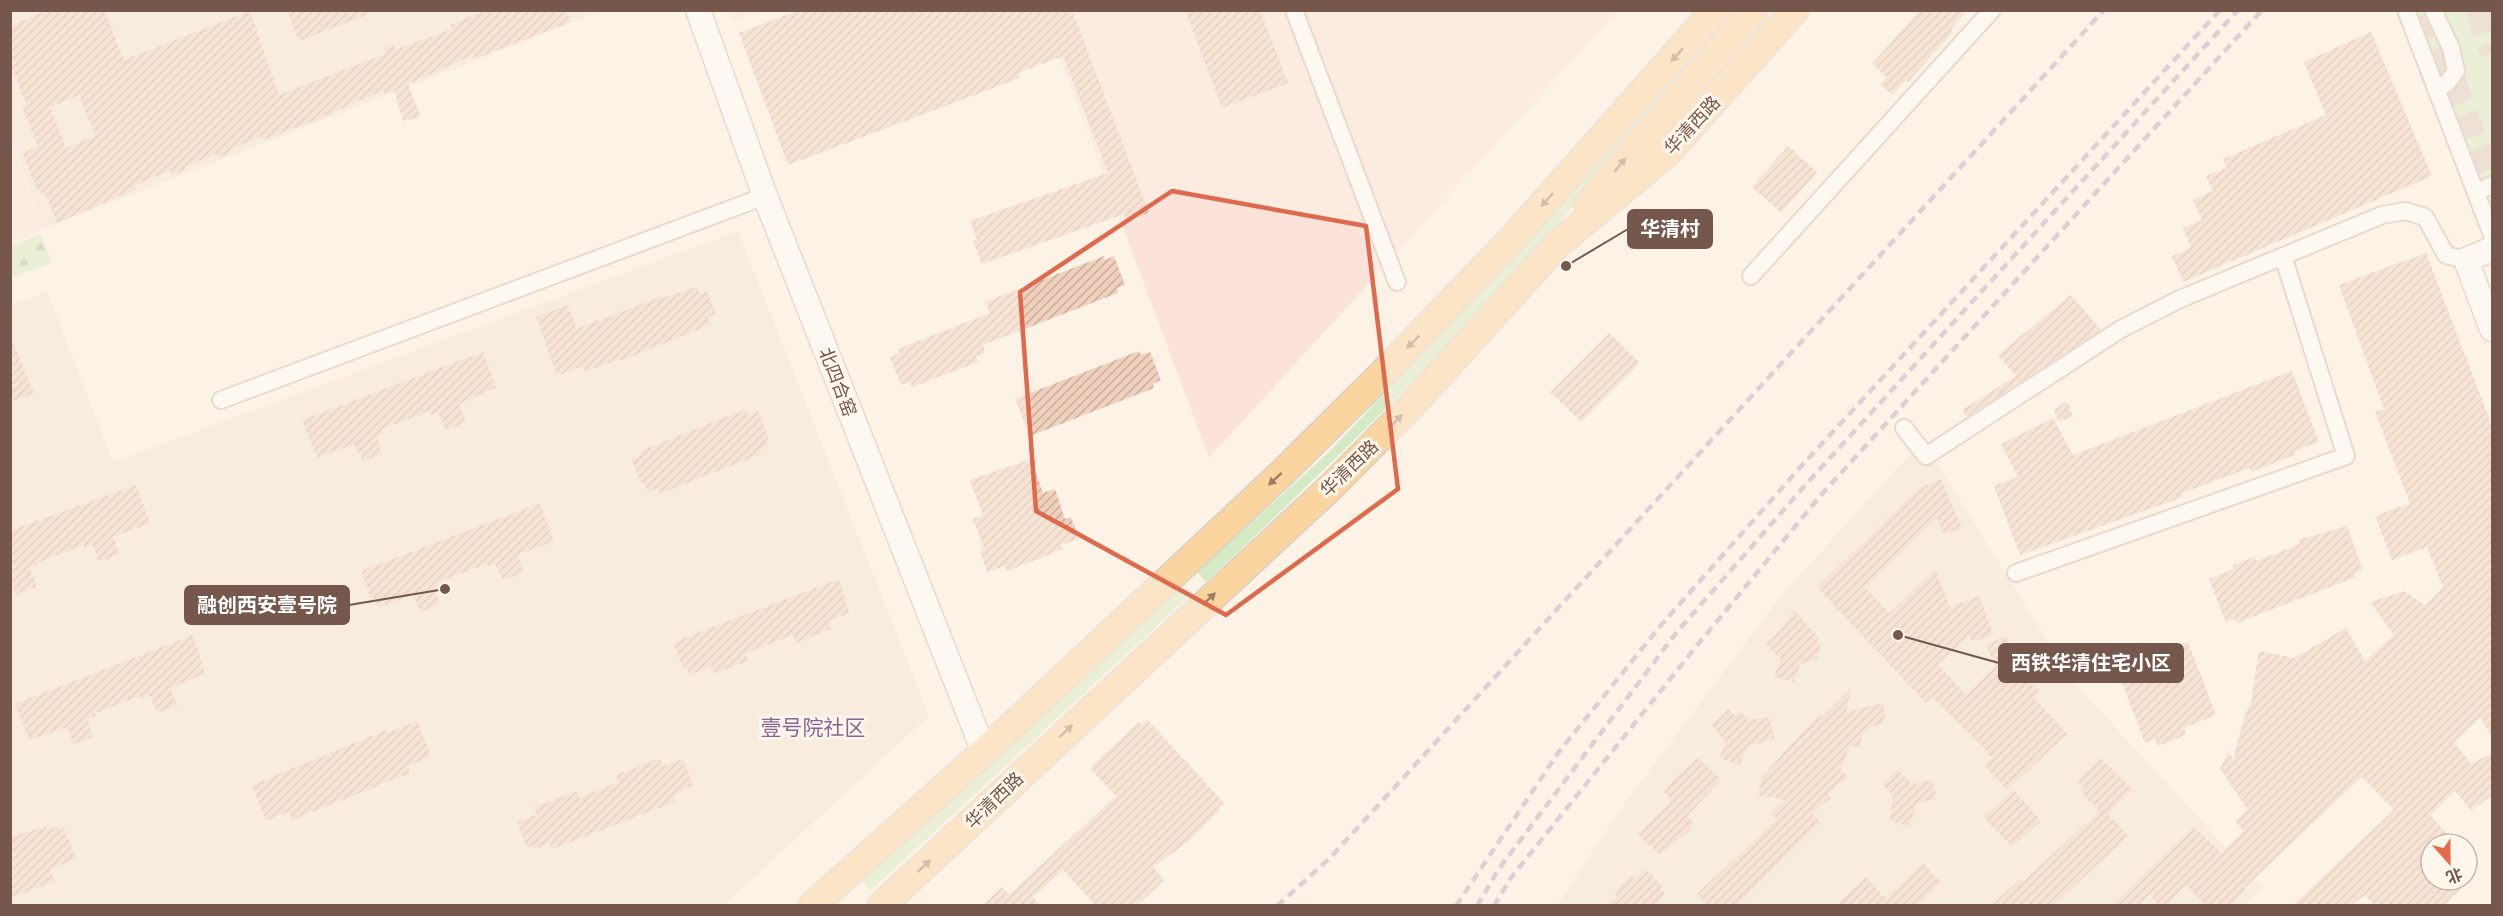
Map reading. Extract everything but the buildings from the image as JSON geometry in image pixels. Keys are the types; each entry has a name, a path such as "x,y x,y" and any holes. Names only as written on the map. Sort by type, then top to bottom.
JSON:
{"main road":[{"path":"812,905 984,752 1281,474 1381,375 1511,240 1716,10"},
{"path":"1558,244 1622,163 1754,10"},
{"name":"华清西路","path":"881,906 1334,484 1426,390 1558,244 1668,152 1795,10"}],"street":[{"name":"北四合窑","path":"698,10 765,196 984,752"},
{"path":"1294,10 1397,282"},
{"path":"1751,276 1992,10"},
{"path":"2406,10 2493,235"},
{"path":"2433,10 2451,48 2456,71 2447,83 2436,89"},
{"path":"2476,192 2493,185"},
{"path":"221,400 765,196"},
{"path":"1904,428 1926,456 2121,329 2180,298 2382,215 2405,212 2425,218 2446,255 2466,260 2493,249"},
{"path":"2016,573 2346,456 2283,256"},
{"path":"2466,260 2493,329"}],"highlighted area":[{"path":"1172,191 1366,226 1398,489 1226,615 1036,511 1020,292"}],"shaded area":[{"path":"1042,10 1618,11 1209,458"},
{"path":"10,11 602,11 44,229 11,140"},
{"path":"728,11 762,11 732,22"},
{"path":"10,140 44,229 11,243 10,243"},
{"path":"738,231 929,716 724,905 11,906 11,305 47,291 113,462"},
{"path":"1923,440 2071,679 2263,888 2243,906 1557,906 1621,808 1785,591"}],"green space":[{"path":"1731,11 1741,11 1568,213 1497,292 1367,427 1206,582 1197,572 1328,453 1451,323"},
{"path":"2413,11 2492,11 2492,213"},
{"path":"41,234 52,263 11,278 11,246"},
{"path":"1178,590 1186,599 870,891 862,881"}],"tunnel":[{"path":"2477,10 2492,53"},
{"path":"2428,13 2492,184"}],"railway":[{"path":"1277,906 1330,858 2104,10"},
{"path":"1456,906 1558,753 1662,624 1796,472 2220,10"},
{"path":"1477,906 1498,870 1676,633 1809,481 2238,10"},
{"path":"1494,906 1510,879 1821,495 2262,10"}],"place":[{"name":"华清村","path":"1566,266"},
{"name":"融创西安壹号院","path":"445,589"},
{"name":"西铁华清住宅小区","path":"1898,635"}],"district":[{"name":"壹号院社区","path":"813,727"}]}
